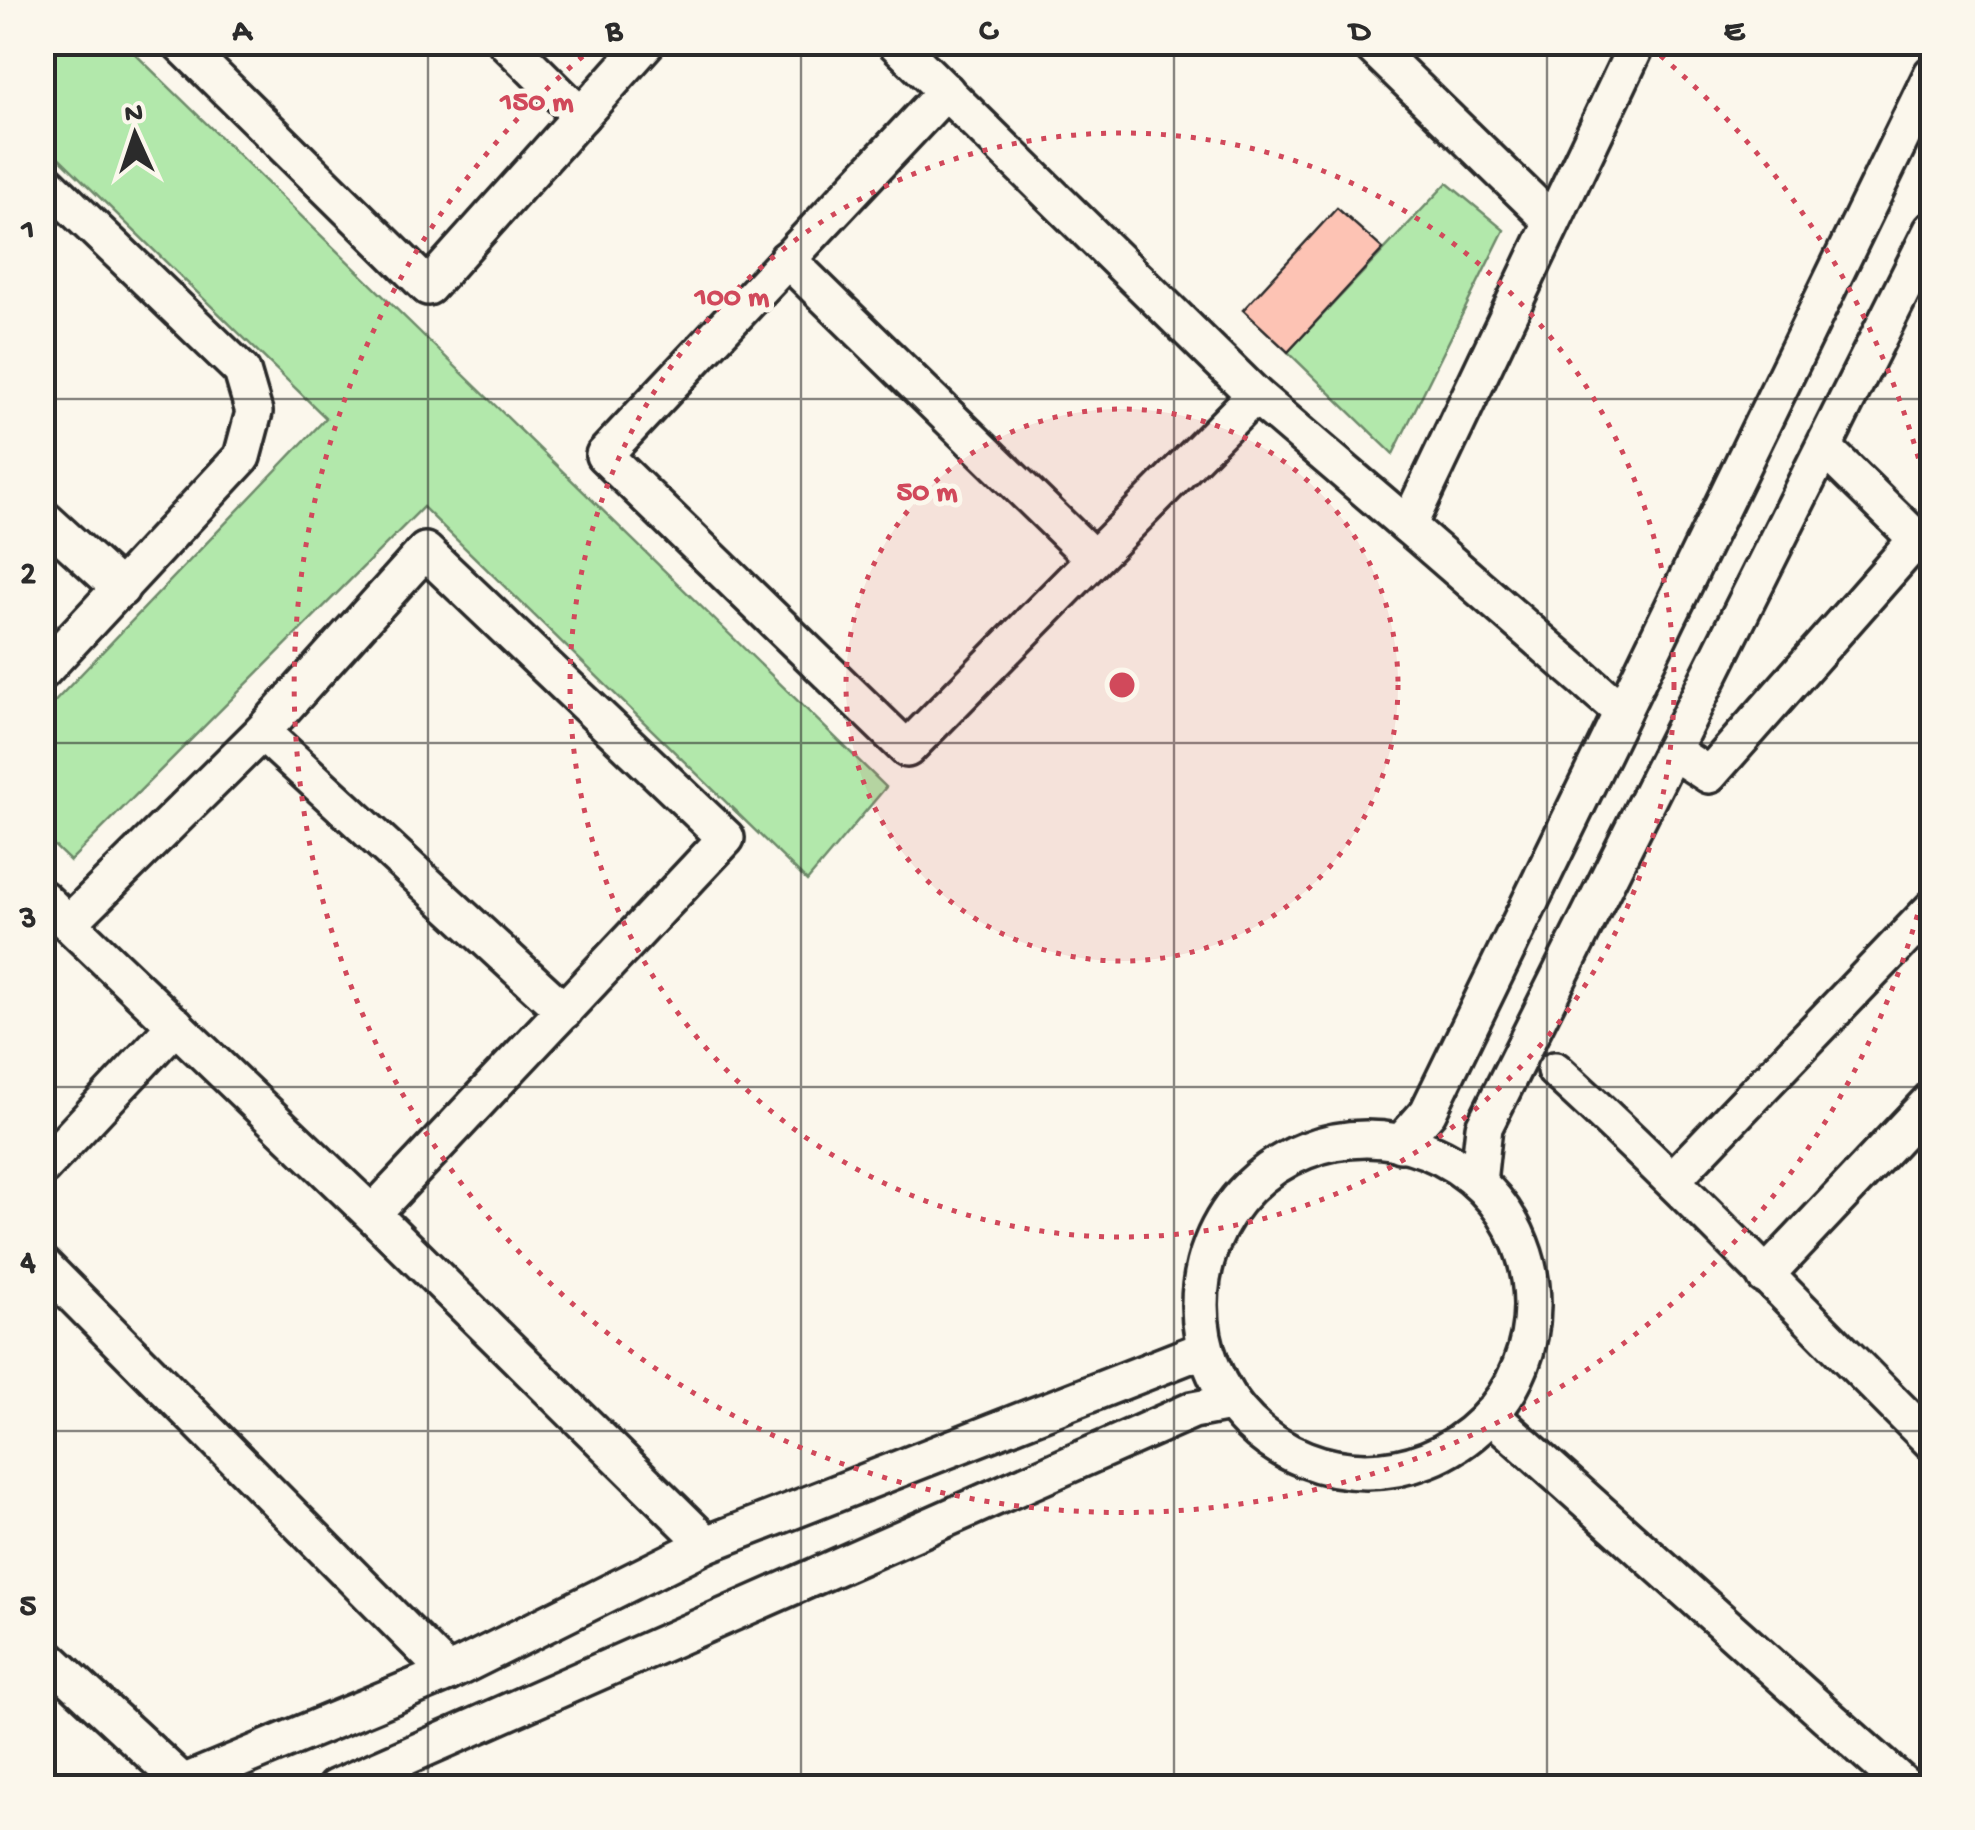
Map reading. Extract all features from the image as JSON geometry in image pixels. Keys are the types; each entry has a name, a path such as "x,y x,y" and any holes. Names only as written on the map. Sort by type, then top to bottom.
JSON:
{"street":[{"path":"178,42 428,286 647,42"},
{"path":"506,42 581,116"},
{"path":"896,42 1255,394 1622,712"},
{"path":"1368,42 1551,220"},
{"path":"1408,526 1638,42"},
{"path":"1400,1144 1428,1112 1932,74"},
{"path":"946,92 604,455 617,468 906,749 1255,394"},
{"path":"42,178 242,371 254,412 242,458 42,672"},
{"path":"1478,1182 1484,1127 1932,230"},
{"path":"787,259 1092,558"},
{"path":"1672,751 1708,775 1925,546 1824,448"},
{"path":"42,516 122,589"},
{"path":"69,923 262,732 425,551 726,838 372,1214"},
{"path":"262,732 564,1011"},
{"path":"42,898 372,1214 707,1544"},
{"path":"1674,1178 1932,909"},
{"path":"42,1168 176,1026"},
{"path":"1556,1070 1674,1178 1765,1276 1932,1442"},
{"path":"1765,1276 1932,1099"},
{"path":"1382,1140 1400,1144 1434,1153 1478,1182 1511,1222 1530,1270 1533,1322 1519,1371 1492,1415 1458,1444 1420,1463 1376,1471 1333,1468 1292,1454 1256,1430 1230,1403 1205,1348 1199,1296 1210,1244 1238,1198 1279,1163 1329,1143 1382,1140"},
{"path":"42,1264 448,1673"},
{"path":"42,1652 176,1785 448,1673 707,1544 1205,1348"},
{"path":"336,1788 1193,1410 1230,1403"},
{"path":"1492,1415 1907,1788"}],"green space":[{"path":"43,42 124,43 886,787 807,881 423,507 70,861 43,835 43,714 326,418 43,142"},
{"path":"1447,183 1504,230 1393,454 1288,352"}],"building":[{"path":"1337,208 1383,249 1288,352 1243,310"}]}
